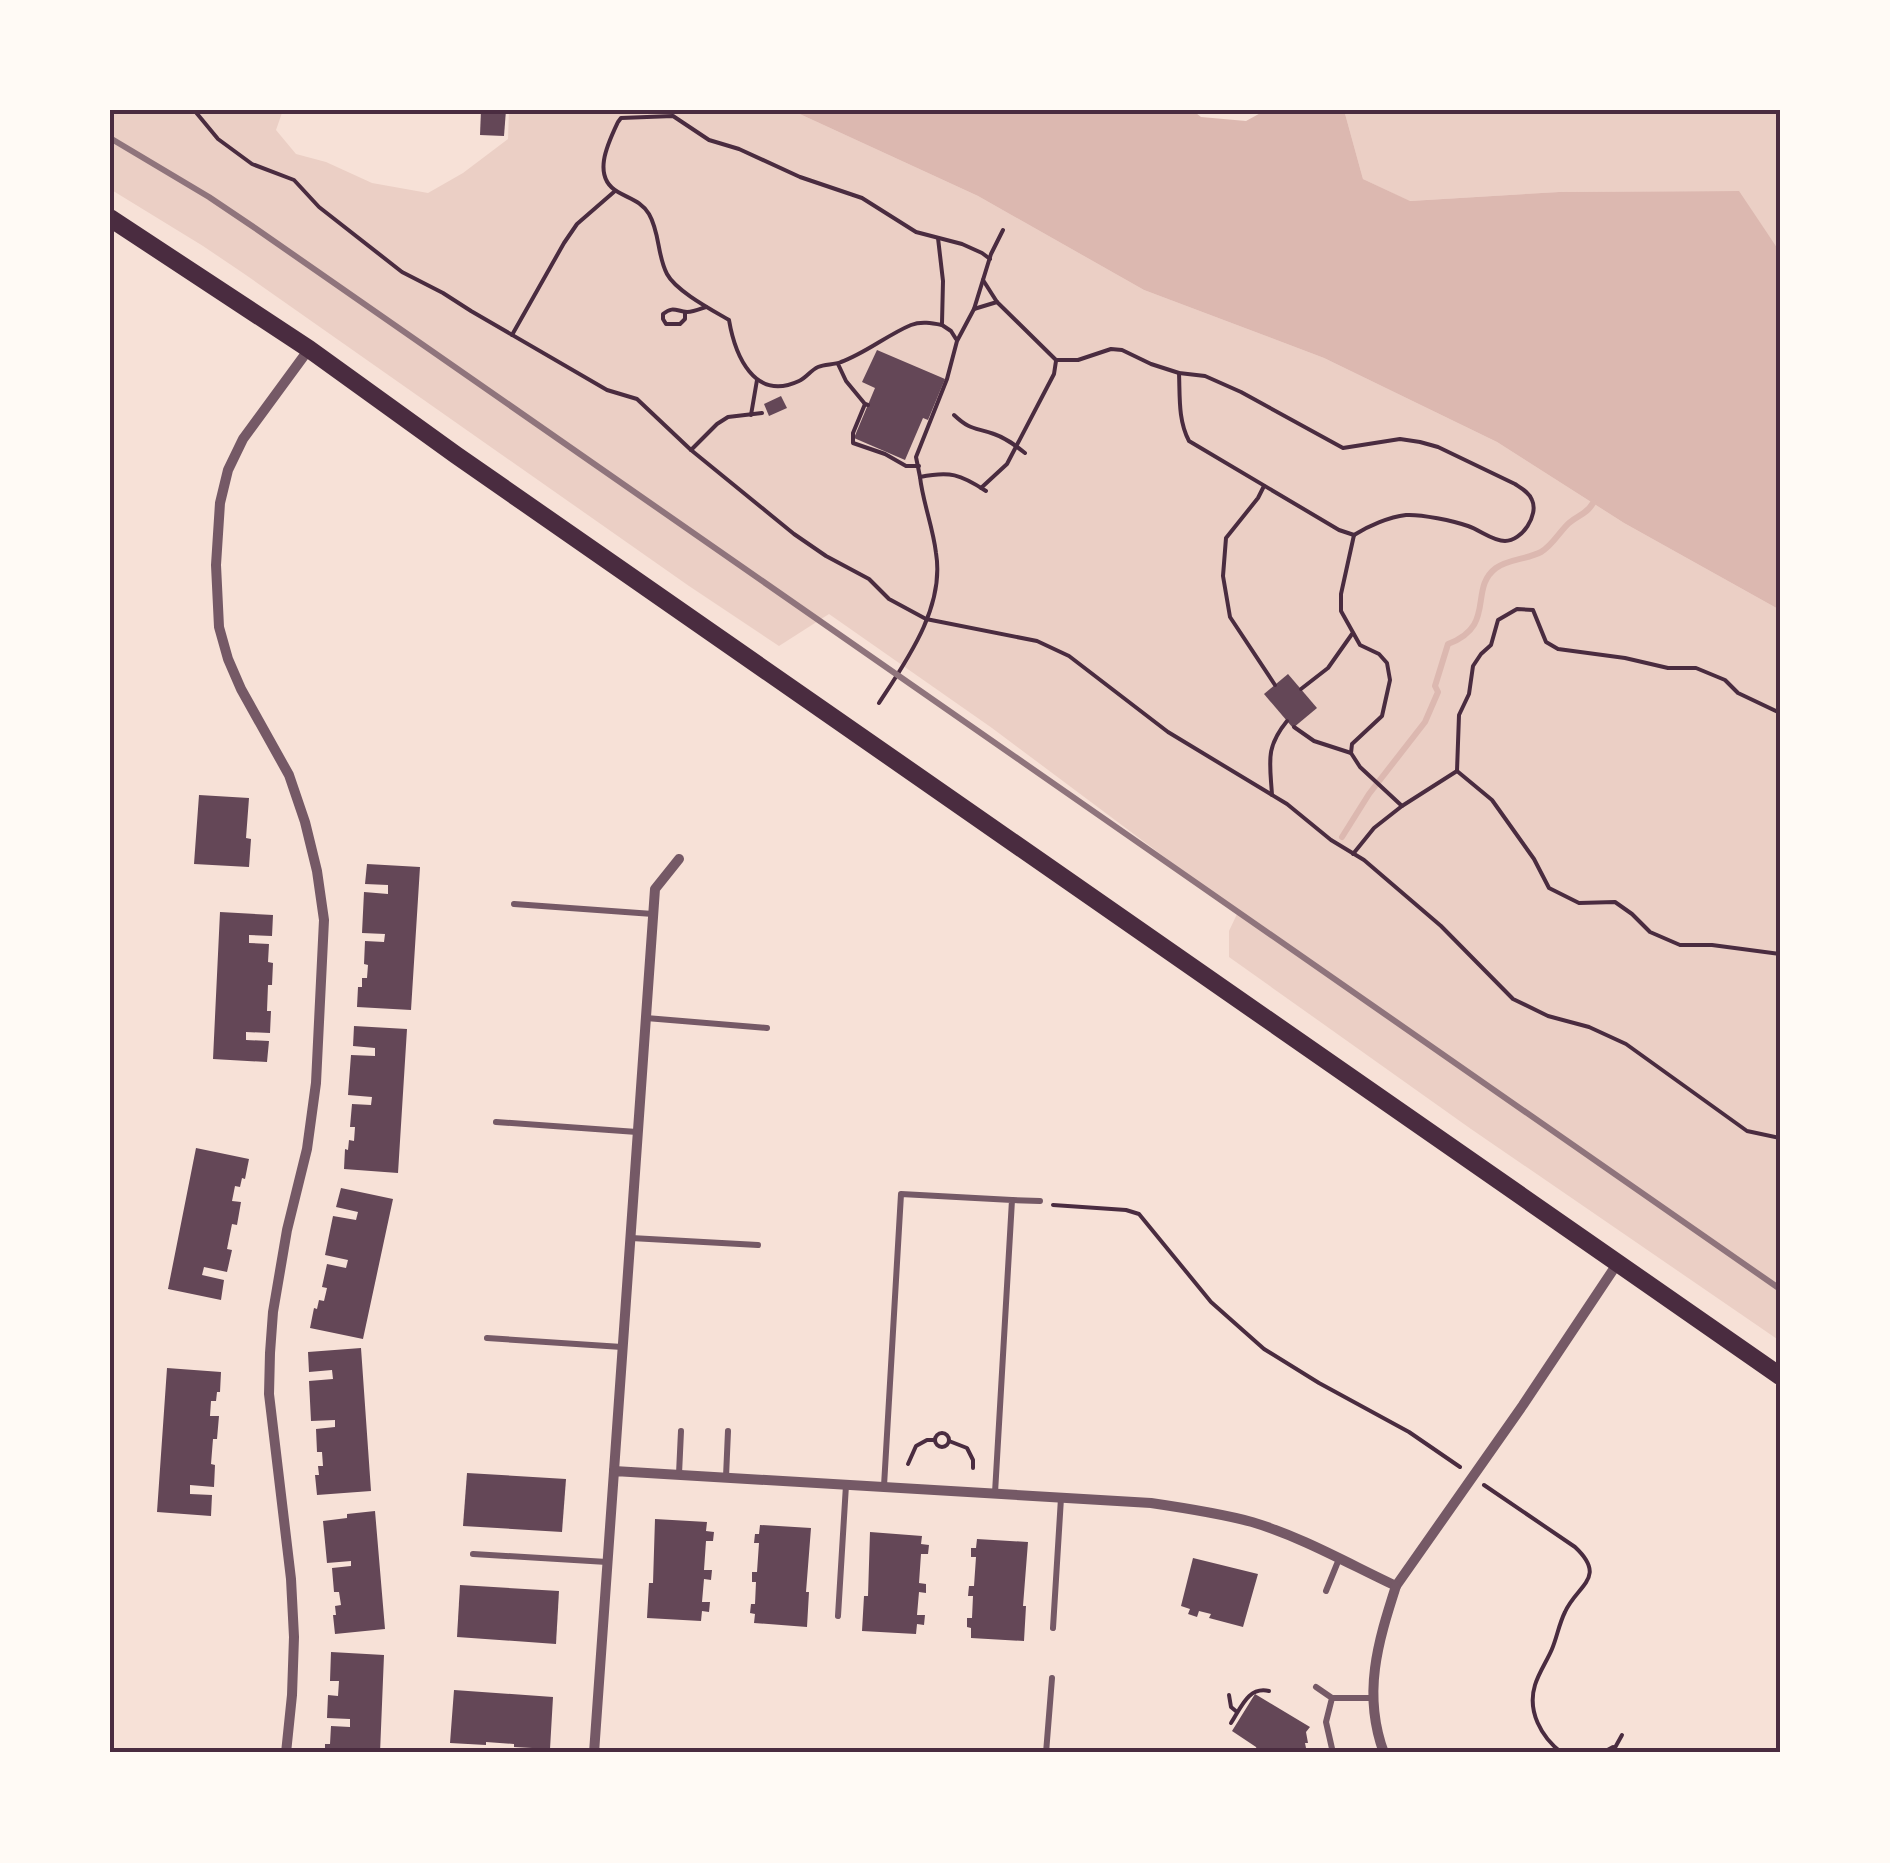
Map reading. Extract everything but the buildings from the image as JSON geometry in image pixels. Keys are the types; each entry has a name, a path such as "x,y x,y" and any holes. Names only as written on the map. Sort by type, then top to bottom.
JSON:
{"main road":[{"path":"110,218 309,348 456,455 1780,1376"}],"street":[{"path":"286,1753 294,1637 269,1394 270,1353 287,1230 310,1133 324,920 317,871 289,775 228,659 219,628 216,565 220,503 228,470 243,440 309,348"},
{"path":"594,1753 655,889 679,859"},
{"path":"1384,1753 1372,1698 1378,1640 1396,1586 1617,1264"},
{"path":"614,1471 1151,1504 1202,1511 1292,1536 1396,1586"}],"lane":[{"path":"514,904 653,914"},
{"path":"646,1018 767,1028"},
{"path":"496,1122 638,1132"},
{"path":"884,1488 901,1194 1040,1201"},
{"path":"996,1494 1012,1200"},
{"path":"630,1238 758,1245"},
{"path":"488,1338 623,1348"},
{"path":"679,1475 681,1430"},
{"path":"726,1478 728,1431"},
{"path":"838,1616 846,1485"},
{"path":"1054,1628 1061,1498"},
{"path":"473,1554 609,1562"},
{"path":"1326,1591 1339,1559"},
{"path":"1046,1753 1052,1678"},
{"path":"1316,1687 1332,1698 1372,1698"},
{"path":"1332,1698 1326,1722 1333,1753"}],"path":[{"path":"194,110 218,139 252,164 294,180 319,207 383,259 606,390 636,399 690,450 809,546 869,579 890,599 926,619 1036,640 1070,656 1168,732 1272,795 1330,840 1364,860 1441,926 1513,999 1626,1044 1747,1130 1780,1138"},
{"path":"957,341 942,325 913,324 838,364 818,368 800,381 786,385 757,380 738,356 729,320 668,277 658,233 647,210 607,182 604,154 621,118 672,116 709,140 862,198 904,225 990,257"},
{"path":"512,335 570,233 615,191"},
{"path":"879,703 908,657 935,594 938,565 916,456 947,379 957,341 974,308 1003,230"},
{"path":"938,238 943,281 942,325"},
{"path":"983,280 997,302 1056,360 1078,360 1111,349 1132,353 1151,364 1205,376 1241,392 1344,448 1400,440 1438,447 1526,492 1534,503 1533,515 1513,539 1504,541 1466,525 1409,515 1354,535 1341,611 1360,645 1387,662 1390,680 1382,716 1352,744 1350,753"},
{"path":"974,308 997,302"},
{"path":"685,312 680,324 666,324 663,319 666,310 673,308 685,312 706,307"},
{"path":"920,477 967,476 983,489 1003,470 1054,374 1056,360"},
{"path":"838,364 846,381 866,404 853,433 853,443 886,454 906,466 918,466"},
{"path":"1179,372 1180,413 1189,442 1339,530 1354,535"},
{"path":"751,414 757,380"},
{"path":"690,450 728,418 762,413"},
{"path":"954,415 976,431 998,435 1024,453"},
{"path":"918,429 925,431"},
{"path":"1264,486 1226,538 1223,576 1230,616 1275,686"},
{"path":"1457,771 1459,714 1469,694 1473,666 1491,645 1498,620 1516,609 1533,610 1546,642 1558,649 1668,668 1696,668 1726,680 1738,692 1780,714"},
{"path":"1301,689 1328,668 1352,634"},
{"path":"1272,795 1270,746 1287,720"},
{"path":"1294,727 1314,741 1350,753 1402,806"},
{"path":"1353,854 1374,828 1457,771"},
{"path":"1457,771 1492,800 1534,859 1549,888 1579,903 1615,902 1650,932 1680,945 1780,954"},
{"path":"1040,1201 1138,1214 1211,1302 1264,1349 1398,1426 1460,1467"},
{"path":"949,1441 942,1447 936,1440 943,1434 949,1441 967,1448 973,1468"},
{"path":"908,1464 916,1446 936,1440"},
{"path":"1484,1485 1575,1547 1586,1558 1589,1568 1589,1579 1564,1613 1534,1688 1535,1718 1542,1732 1562,1753"},
{"path":"1231,1723 1250,1694 1256,1690 1269,1691"},
{"path":"1229,1695 1238,1712"},
{"path":"1602,1753 1613,1750 1622,1735"}],"shaded area":[{"path":"110,110 283,110 276,130 296,154 326,162 372,183 428,193 463,173 508,139 509,110 791,110 978,196 1144,290 1324,358 1497,442 1624,523 1780,610 1780,1341 1229,957 1229,931 1238,912 992,728 829,614 779,646 243,273 110,189"},
{"path":"791,110 1192,110 1201,117 1246,121 1266,110 1344,110 1363,179 1410,201 1559,192 1739,191 1780,252 1780,610 1624,523 1497,442 1324,358 1144,290 978,196"},
{"path":"1344,110 1780,110 1780,252 1738,191 1559,192 1409,201 1363,179"}],"waterway":[{"path":"1342,837 1369,794 1425,722 1438,692 1435,686 1448,644 1472,627 1488,577 1501,565 1545,549 1593,503"}],"railway":[{"path":"110,138 255,228 1780,1289"}]}
